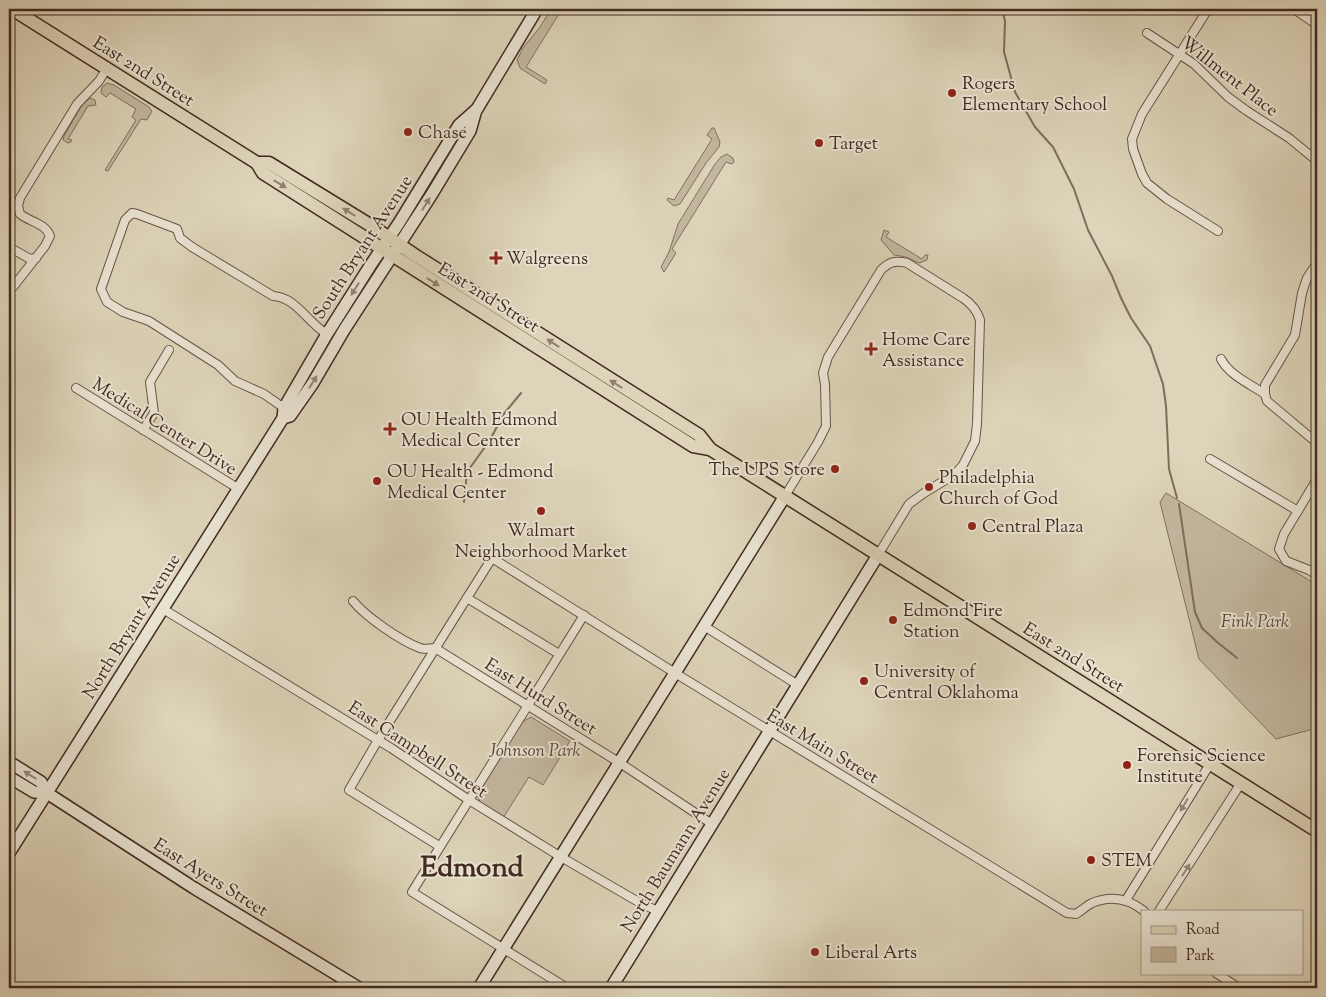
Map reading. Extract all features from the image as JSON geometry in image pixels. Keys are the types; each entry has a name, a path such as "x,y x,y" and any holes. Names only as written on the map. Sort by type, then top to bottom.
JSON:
{"main road":[{"name":"East 2nd Street","path":"12,9 257,163 269,163 504,327 693,446 710,449"},
{"name":"East 2nd Street","path":"390,246 525,325 699,435 710,449 1317,831"},
{"path":"504,327 525,325"},
{"path":"635,409 641,407 658,416 672,419"}],"street":[{"name":"South Bryant Avenue","path":"390,246 327,334 284,413 290,416 302,399 344,330 459,126 477,109 537,9"},
{"path":"1208,9 1136,126 1132,139 1133,149 1147,183 1167,199 1218,231"},
{"path":"1294,9 1317,24"},
{"name":"Willment Place","path":"1147,34 1180,53 1234,102 1316,158"},
{"path":"13,287 45,246 50,236 48,230 43,226 20,214 18,206 20,198 77,104 99,81 107,68"},
{"path":"284,413 264,394 235,381 218,365 150,322 123,312 104,299 101,289 125,220 132,213 177,229 180,238 192,247 273,296 287,298 327,334"},
{"path":"9,246 30,260 36,258"},
{"path":"479,988 620,764 818,442 826,426 823,373 828,357 880,270 890,262 897,261 906,263 971,303 978,313 980,320 977,424 975,441 963,465 948,480 924,493 910,504 878,555"},
{"path":"1317,263 1307,278 1302,293 1295,335 1265,385 1267,401 1317,443"},
{"path":"143,430 154,412 150,382 168,350"},
{"path":"1221,359 1231,372 1265,394"},
{"name":"Medical Center Drive","path":"76,388 239,489"},
{"name":"North Bryant Avenue","path":"9,854 164,610 284,413"},
{"path":"1210,459 1298,511"},
{"path":"1317,479 1284,534 1280,549 1286,561 1317,575"},
{"name":"North Baumann Avenue","path":"610,988 878,555"},
{"name":"East Main Street","path":"467,598 492,558 675,673 1067,913 1076,914 1090,904 1101,900 1126,900"},
{"path":"439,846 348,790 435,648 467,598 559,654"},
{"name":"East Hurd Street","path":"353,601 360,609 384,627 422,649 435,648 712,824"},
{"name":"East Campbell Street","path":"164,610 378,740 469,800 561,857 642,904 658,911"},
{"path":"567,988 412,892 584,615"},
{"path":"704,626 798,685"},
{"path":"9,762 41,782 47,793"},
{"path":"1142,910 1126,900 1210,764"},
{"path":"9,777 34,792 47,793"},
{"path":"1160,910 1241,783"},
{"name":"East Ayers Street","path":"47,793 194,888 359,988"},
{"path":"1218,974 1239,988"}],"green space":[{"path":"551,9 562,9 526,67 547,80 545,84 520,68 517,60 523,48 540,27"},
{"path":"107,83 114,85 149,107 152,111 147,120 141,119 108,171 105,170 136,120 132,117 136,109 110,93 106,97 101,93 102,87"},
{"path":"90,98 95,100 96,105 88,106 68,139 72,140 71,142 68,143 63,140 64,136 82,105"},
{"path":"714,128 720,142 719,147 706,163 680,204 674,206 667,200 668,198 674,200 712,139 707,135"},
{"path":"727,154 733,158 734,162 732,164 726,162 672,249 676,253 664,272 661,267 669,252 678,224 715,164 721,157"},
{"path":"884,230 889,232 886,237 922,259 925,255 928,255 927,260 919,263 906,257 894,255 881,240"},
{"name":"Fink Park","path":"1166,493 1317,585 1317,728 1276,739 1199,659 1160,502"},
{"name":"Johnson Park","path":"531,717 570,741 543,785 529,777 503,818 481,804 477,795 522,722"}],"waterway":[{"path":"1002,9 1005,21 1004,52 1015,92 1035,127 1053,147 1074,189 1088,230 1112,276 1121,298 1131,318 1150,346 1163,384 1169,469 1177,498"},
{"path":"464,502 467,472 490,440 503,415 521,393"},
{"path":"1179,504 1195,612 1202,628 1237,658"}],"place":[{"name":"Rogers Elementary School","path":"952,93"},
{"name":"Chase","path":"408,132"},
{"name":"Target","path":"819,143"},
{"name":"Walgreens","path":"496,258"},
{"name":"Home Care Assistance","path":"871,349"},
{"name":"OU Health Edmond Medical Center","path":"390,429"},
{"name":"The UPS Store","path":"835,469"},
{"name":"OU Health - Edmond Medical Center","path":"377,481"},
{"name":"Philadelphia Church of God","path":"929,487"},
{"name":"Walmart Neighborhood Market","path":"541,511"},
{"name":"Central Plaza","path":"972,526"},
{"name":"Edmond Fire Station","path":"893,620"},
{"name":"University of Central Oklahoma","path":"864,681"},
{"name":"Forensic Science Institute","path":"1127,765"},
{"name":"STEM","path":"1091,860"},
{"name":"Liberal Arts","path":"815,952"}],"district":[{"name":"Edmond","path":"472,866"}]}
